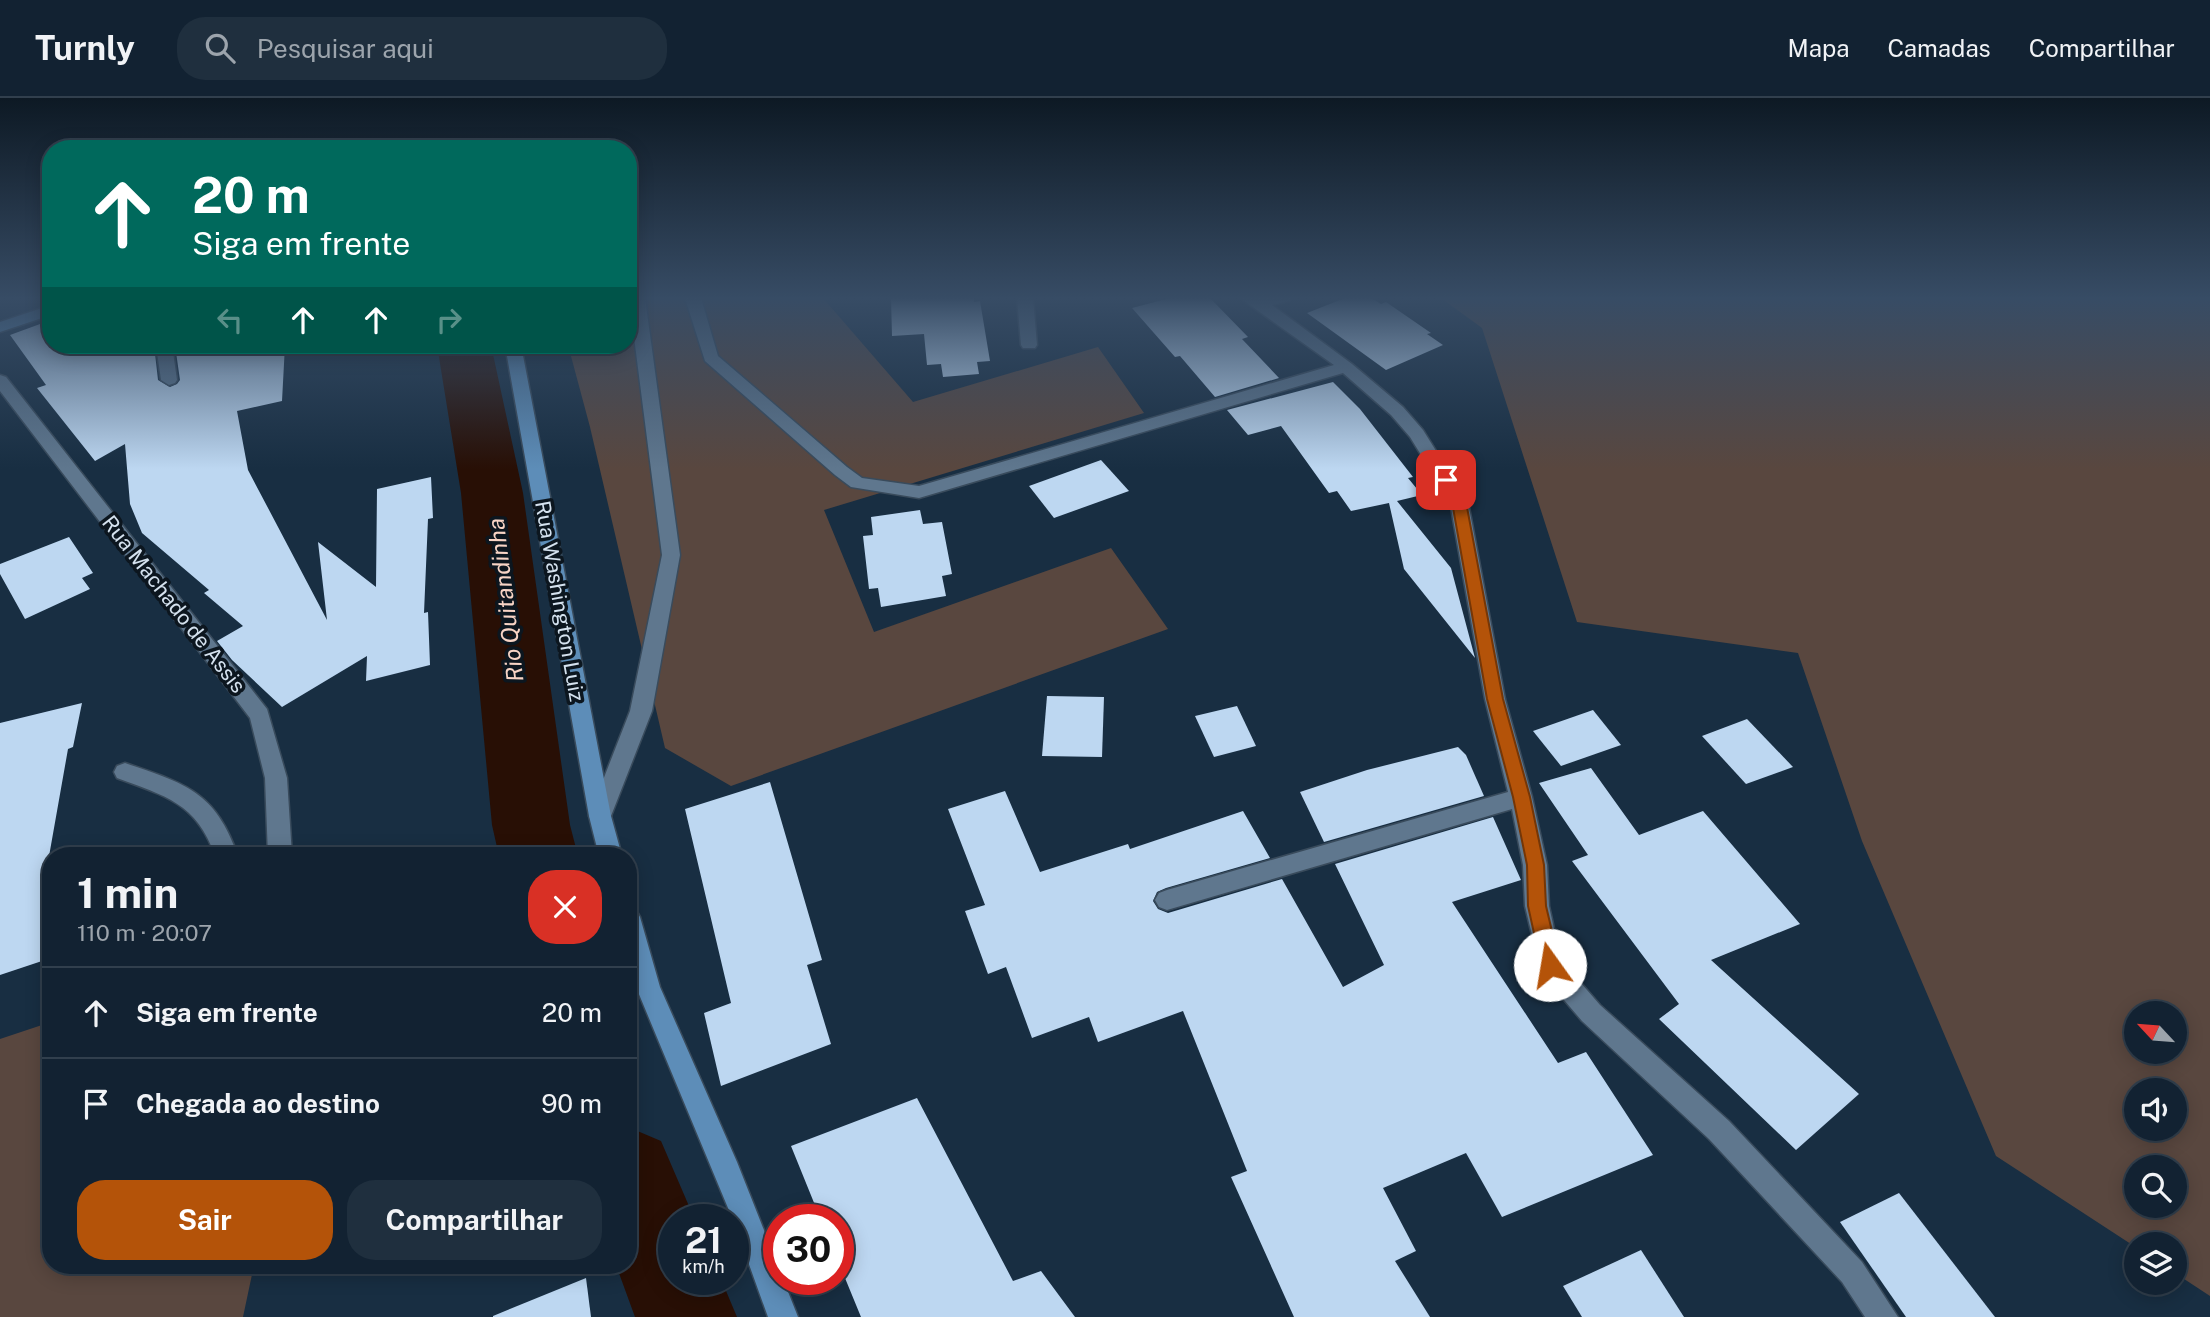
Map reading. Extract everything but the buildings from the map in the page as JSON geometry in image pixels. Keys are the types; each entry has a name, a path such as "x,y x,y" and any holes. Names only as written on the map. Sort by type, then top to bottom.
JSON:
{"main road":[{"name":"Rua Washington Luiz","path":"515,355 600,816 609,847"},
{"path":"637,948 648,987 727,1172 783,1317"}],"street":[{"path":"165,355 169,380"},
{"path":"600,816 641,711 671,555 644,355"},
{"path":"710,355 857,483 919,492 1346,367"},
{"path":"1329,355 1397,411 1417,434 1459,502 1495,699 1521,797 1535,865 1537,906 1550,965 1591,1013 1719,1130 1852,1272 1883,1317"},
{"name":"Rua Machado de Assis","path":"0,380 260,715 276,778 280,847"},
{"path":"125,772 189,796 212,818 223,847"},
{"path":"1167,900 1521,797"}],"shaded area":[{"path":"571,355 872,355 913,402 1071,355 1103,355 1144,413 824,510 874,632 1111,548 1168,629 731,786 665,748"},
{"path":"1491,355 2210,355 2210,1296 2187,1281 2187,1232 2124,1232 2124,1240 1996,1156 1862,841 1798,653 1577,622"},
{"path":"42,1025 42,1274 252,1274 243,1317 0,1317 0,1039"}],"waterway":[{"name":"Rio Quitandinha","path":"466,355 492,493 531,825 537,847"},
{"name":"Rio Quitandinha","path":"637,1196 686,1317"}],"route":[{"path":"1446,480 1459,502 1495,699 1521,797 1535,865 1537,906 1550,965"}]}
